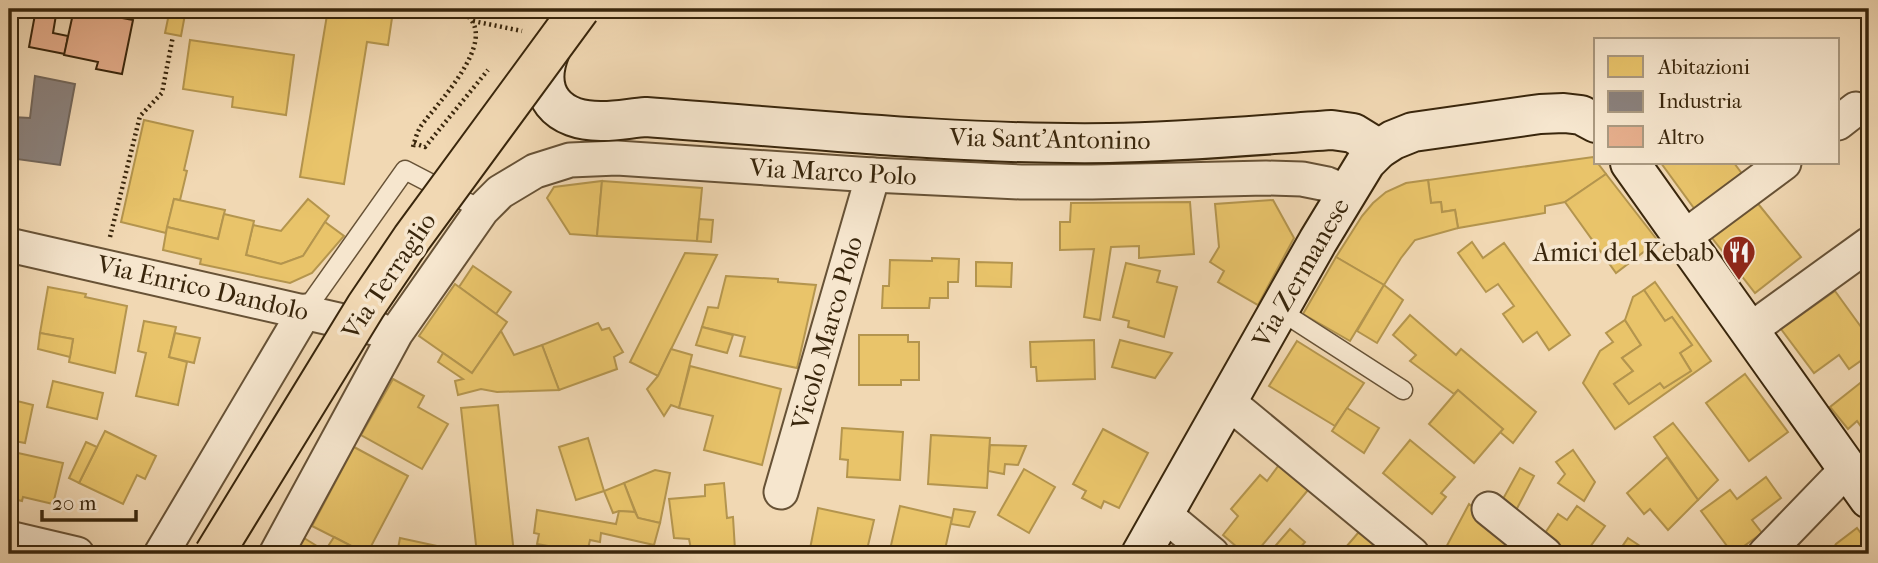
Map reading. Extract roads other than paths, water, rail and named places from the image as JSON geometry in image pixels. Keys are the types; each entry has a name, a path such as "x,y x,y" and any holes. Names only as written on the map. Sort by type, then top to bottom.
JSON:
{"main road":[{"name":"Via Terraglio","path":"214,554 366,306 412,238 580,9"}],"street":[{"name":"Via Sant'Antonino","path":"550,51 544,83 551,101 568,116 595,121 646,117 1032,142 1142,142 1332,130 1353,133 1380,149"},
{"path":"1380,149 1413,132 1540,114 1581,115 1594,122"},
{"name":"Via Zermanese","path":"1141,554 1347,192 1366,162 1380,149"},
{"name":"Via Marco Polo","path":"396,333 482,209 499,192 535,171 570,160 617,158 1021,182 1302,179 1327,184 1347,192"},
{"path":"1631,164 1869,499"},
{"path":"1683,238 1783,164"},
{"name":"Vicolo Marco Polo","path":"781,492 873,175"},
{"path":"1750,330 1869,244"},
{"name":"Via Enrico Dandolo","path":"9,245 396,333"},
{"name":"Via Terraglio","path":"161,554 305,311"},
{"name":"Via Terraglio","path":"276,554 396,333"},
{"path":"1227,401 1412,554"},
{"path":"1765,554 1848,468"},
{"path":"1489,509 1545,554"},
{"path":"1164,513 1212,554"},
{"path":"9,538 78,554"}],"lane":[{"path":"305,311 405,170 482,209"},
{"path":"1279,310 1403,390"}],"railway":[{"path":"1206,9 1265,13 1445,16 1554,9"}],"place":[{"name":"Amici del Kebab","path":"1739,282"}]}
